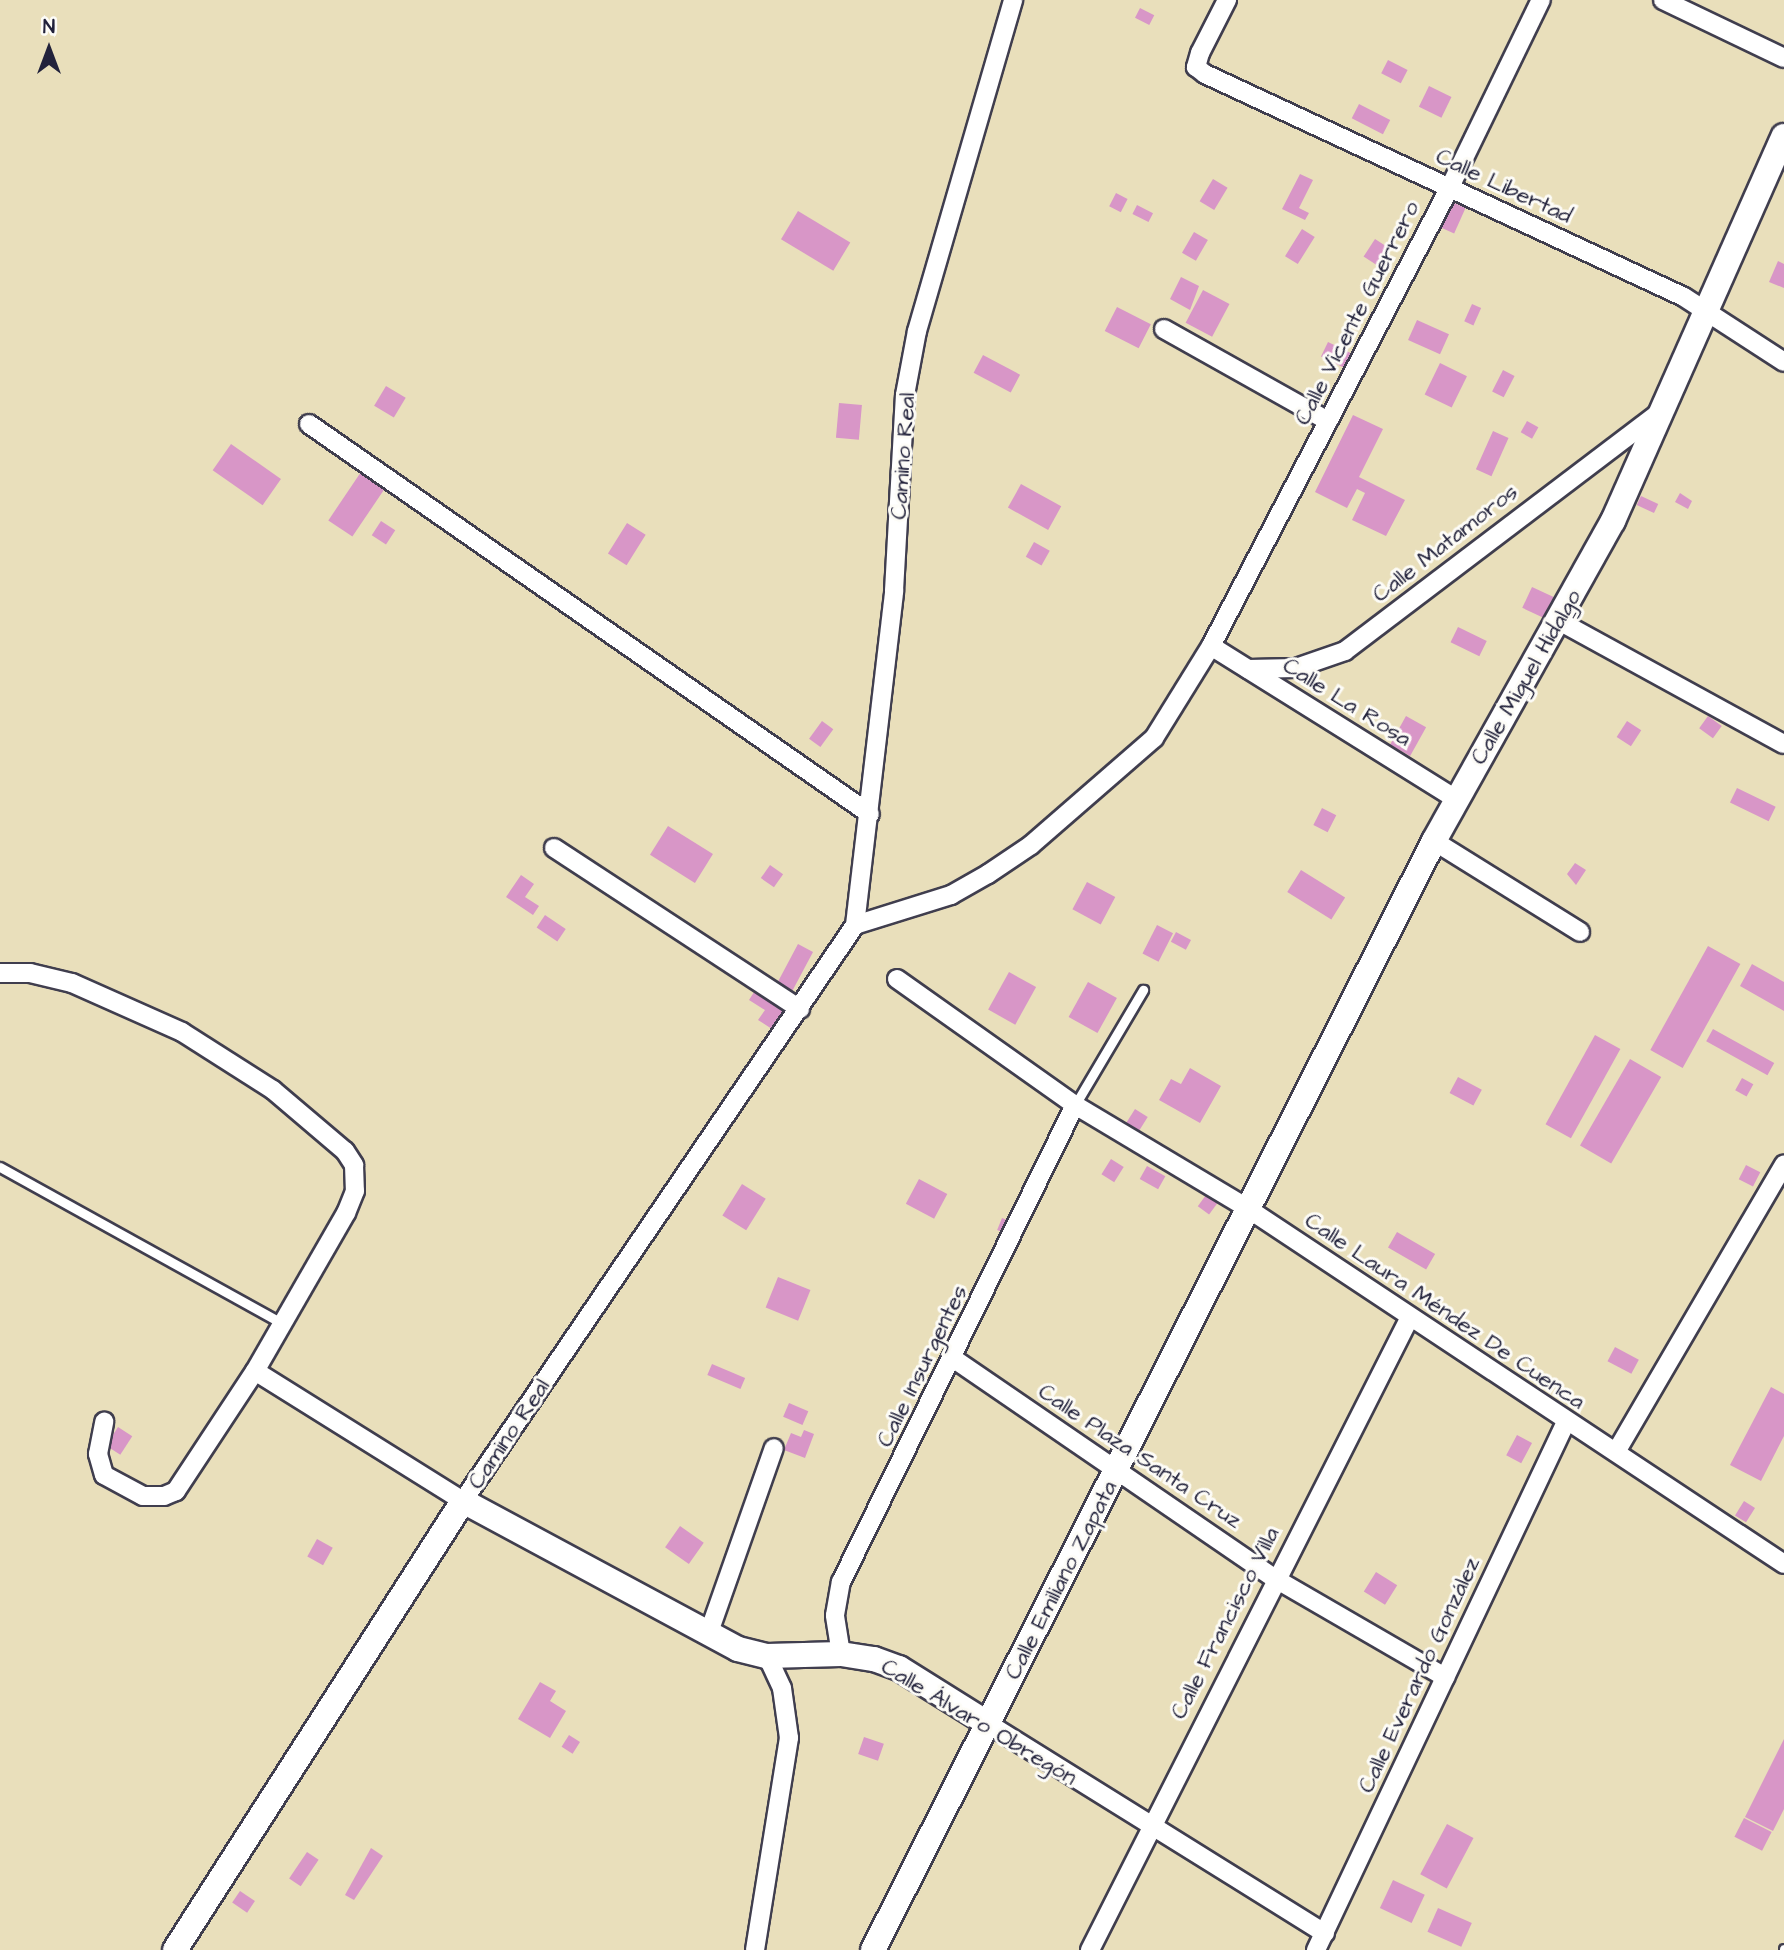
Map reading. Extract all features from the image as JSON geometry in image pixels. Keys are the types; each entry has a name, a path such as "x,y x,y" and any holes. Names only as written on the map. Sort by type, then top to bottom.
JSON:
{"street":[{"name":"Camino Real","path":"174,1950 463,1501 855,925 894,591 905,395 917,331 1013,0"},
{"name":"Calle Libertad","path":"1227,0 1196,67 1704,311 1784,362"},
{"name":"Calle Vicente Guerrero","path":"1211,646 1450,187 1541,0"},
{"path":"1663,0 1784,58"},
{"name":"Calle Miguel Hidalgo","path":"1247,1208 1433,841 1613,521 1657,414 1784,136"},
{"path":"1164,328 1328,421"},
{"name":"Calle Matamoros","path":"1248,669 1296,668 1345,651 1657,414"},
{"path":"309,424 870,814"},
{"path":"1559,621 1784,744"},
{"path":"855,925 951,895 1031,845 1154,738 1211,646"},
{"name":"Calle La Rosa","path":"1211,646 1456,799"},
{"path":"1433,841 1580,932"},
{"path":"554,848 800,1009"},
{"path":"0,972 30,972 72,983 182,1032 273,1090 345,1151 354,1165 355,1191 346,1213 255,1371 176,1491 163,1496 143,1496 104,1475 98,1454 104,1422"},
{"name":"Calle Laura Méndez De Cuenca","path":"897,979 1075,1105 1247,1208 1409,1319 1784,1564"},
{"name":"Calle Insurgentes","path":"841,1654 835,1615 841,1582 954,1359 1075,1105"},
{"path":"1616,1452 1784,1164"},
{"name":"Calle Emiliano Zapata","path":"873,1950 1247,1208"},
{"name":"Calle Francisco Villa","path":"1090,1950 1274,1578 1409,1319"},
{"name":"Calle Plaza Santa Cruz","path":"954,1359 1274,1578 1445,1677"},
{"path":"255,1371 463,1501"},
{"name":"Calle Everardo González","path":"1316,1950 1566,1422"},
{"path":"708,1635 774,1448"},
{"name":"Calle Álvaro Obregón","path":"463,1501 738,1649 767,1656 841,1654 899,1668 1151,1828 1325,1933"},
{"path":"755,1950 789,1738 782,1688 767,1656"}],"lane":[{"path":"1075,1105 1143,990"},
{"path":"0,1167 281,1323"}],"building":[{"path":"1140,8 1154,15 1149,25 1135,18"},
{"path":"1388,60 1408,70 1401,83 1381,73"},
{"path":"1429,86 1451,97 1441,118 1419,107"},
{"path":"1359,104 1390,120 1383,134 1352,118"},
{"path":"1300,174 1313,180 1299,208 1309,213 1305,220 1282,209"},
{"path":"1213,179 1228,188 1214,210 1200,201"},
{"path":"1116,193 1128,199 1121,212 1109,206"},
{"path":"1450,201 1466,208 1454,233 1439,227"},
{"path":"1137,205 1153,213 1148,222 1132,214"},
{"path":"798,211 850,242 833,271 781,239"},
{"path":"1302,229 1315,237 1298,264 1285,256"},
{"path":"1194,232 1208,240 1196,261 1182,253"},
{"path":"1375,239 1389,248 1378,266 1364,257"},
{"path":"1778,261 1784,264 1784,288 1769,282"},
{"path":"1181,277 1199,286 1190,310 1170,299"},
{"path":"1203,290 1229,304 1212,337 1186,323"},
{"path":"1472,304 1481,308 1473,325 1464,321"},
{"path":"1117,307 1151,324 1139,348 1105,331"},
{"path":"1417,320 1449,334 1440,354 1408,340"},
{"path":"1328,342 1353,354 1346,369 1321,356"},
{"path":"983,355 1020,375 1011,392 974,373"},
{"path":"1440,363 1467,376 1452,408 1425,394"},
{"path":"1503,370 1515,376 1504,397 1492,391"},
{"path":"386,386 406,398 394,418 374,406"},
{"path":"839,403 862,405 859,440 836,438"},
{"path":"1353,415 1383,429 1359,477 1405,500 1386,536 1352,520 1365,493 1357,489 1347,508 1315,492"},
{"path":"1527,421 1538,427 1532,439 1521,432"},
{"path":"1493,431 1509,438 1491,476 1476,469"},
{"path":"231,444 281,479 263,505 213,470"},
{"path":"363,469 387,485 352,537 328,520"},
{"path":"1021,484 1061,506 1048,530 1008,508"},
{"path":"1680,493 1692,501 1688,509 1675,502"},
{"path":"1641,496 1658,504 1654,513 1637,505"},
{"path":"381,521 395,530 386,545 372,535"},
{"path":"627,523 646,535 627,565 608,554"},
{"path":"1034,542 1050,551 1042,566 1026,557"},
{"path":"1532,587 1560,600 1550,621 1522,608"},
{"path":"1458,627 1487,641 1479,656 1451,642"},
{"path":"1406,716 1426,727 1410,756 1390,745"},
{"path":"1708,716 1722,726 1713,738 1699,728"},
{"path":"822,721 833,729 820,747 809,739"},
{"path":"1627,721 1641,730 1631,746 1617,737"},
{"path":"1737,788 1776,807 1769,821 1730,802"},
{"path":"1322,808 1336,815 1328,832 1313,825"},
{"path":"668,826 713,854 695,883 650,855"},
{"path":"1575,863 1586,870 1576,885 1567,874"},
{"path":"770,865 783,874 774,887 761,878"},
{"path":"1301,870 1345,898 1331,920 1287,892"},
{"path":"521,875 534,884 525,897 539,906 533,915 506,897"},
{"path":"1087,882 1115,897 1101,924 1072,909"},
{"path":"545,915 566,929 557,941 537,927"},
{"path":"1157,925 1173,933 1159,962 1142,954"},
{"path":"1176,932 1191,940 1186,950 1171,942"},
{"path":"798,944 813,952 791,993 776,985"},
{"path":"1708,946 1740,964 1683,1068 1650,1050"},
{"path":"1752,964 1784,982 1784,1011 1740,986"},
{"path":"1009,972 1036,987 1015,1025 988,1010"},
{"path":"1088,982 1117,998 1097,1033 1069,1017"},
{"path":"756,989 785,1008 772,1029 758,1020 765,1010 749,1000"},
{"path":"1713,1029 1774,1063 1767,1075 1706,1041"},
{"path":"1595,1035 1620,1049 1571,1138 1546,1124"},
{"path":"1630,1059 1661,1077 1611,1164 1580,1146"},
{"path":"1190,1068 1221,1086 1200,1123 1159,1100 1171,1079 1181,1084"},
{"path":"1458,1077 1482,1090 1473,1106 1450,1093"},
{"path":"1742,1078 1753,1084 1747,1097 1735,1090"},
{"path":"1135,1109 1148,1117 1138,1133 1125,1125"},
{"path":"1111,1159 1124,1167 1114,1182 1101,1174"},
{"path":"1746,1165 1760,1172 1753,1187 1739,1179"},
{"path":"1147,1166 1165,1176 1158,1189 1140,1179"},
{"path":"919,1179 947,1194 934,1219 906,1204"},
{"path":"742,1184 766,1199 746,1230 722,1215"},
{"path":"1206,1195 1217,1203 1209,1215 1198,1206"},
{"path":"1002,1218 1012,1222 1007,1234 997,1230"},
{"path":"1397,1232 1435,1254 1426,1270 1388,1248"},
{"path":"778,1277 810,1290 798,1321 766,1308"},
{"path":"1615,1347 1639,1360 1631,1374 1607,1361"},
{"path":"712,1364 745,1378 740,1389 707,1375"},
{"path":"1771,1387 1784,1394 1784,1436 1761,1481 1730,1465"},
{"path":"789,1403 808,1411 802,1425 783,1417"},
{"path":"118,1427 132,1436 120,1455 106,1445"},
{"path":"804,1430 814,1434 805,1458 784,1450 791,1433 801,1437"},
{"path":"1517,1435 1532,1443 1521,1463 1506,1455"},
{"path":"1744,1501 1755,1508 1746,1522 1735,1515"},
{"path":"680,1526 704,1543 689,1564 665,1547"},
{"path":"317,1539 333,1548 323,1565 307,1556"},
{"path":"1376,1572 1397,1585 1385,1605 1364,1592"},
{"path":"540,1682 556,1691 550,1701 566,1711 550,1738 518,1719"},
{"path":"569,1735 580,1742 573,1754 562,1747"},
{"path":"864,1737 884,1744 878,1761 858,1754"},
{"path":"1784,1739 1784,1809 1773,1831 1745,1817"},
{"path":"1744,1818 1772,1832 1762,1851 1734,1837"},
{"path":"1447,1824 1473,1838 1447,1888 1420,1874"},
{"path":"371,1848 383,1856 354,1900 345,1895"},
{"path":"307,1852 319,1860 301,1886 289,1879"},
{"path":"1393,1880 1425,1895 1412,1923 1380,1908"},
{"path":"240,1891 255,1901 247,1913 232,1903"},
{"path":"1438,1908 1472,1923 1461,1947 1427,1932"}]}
